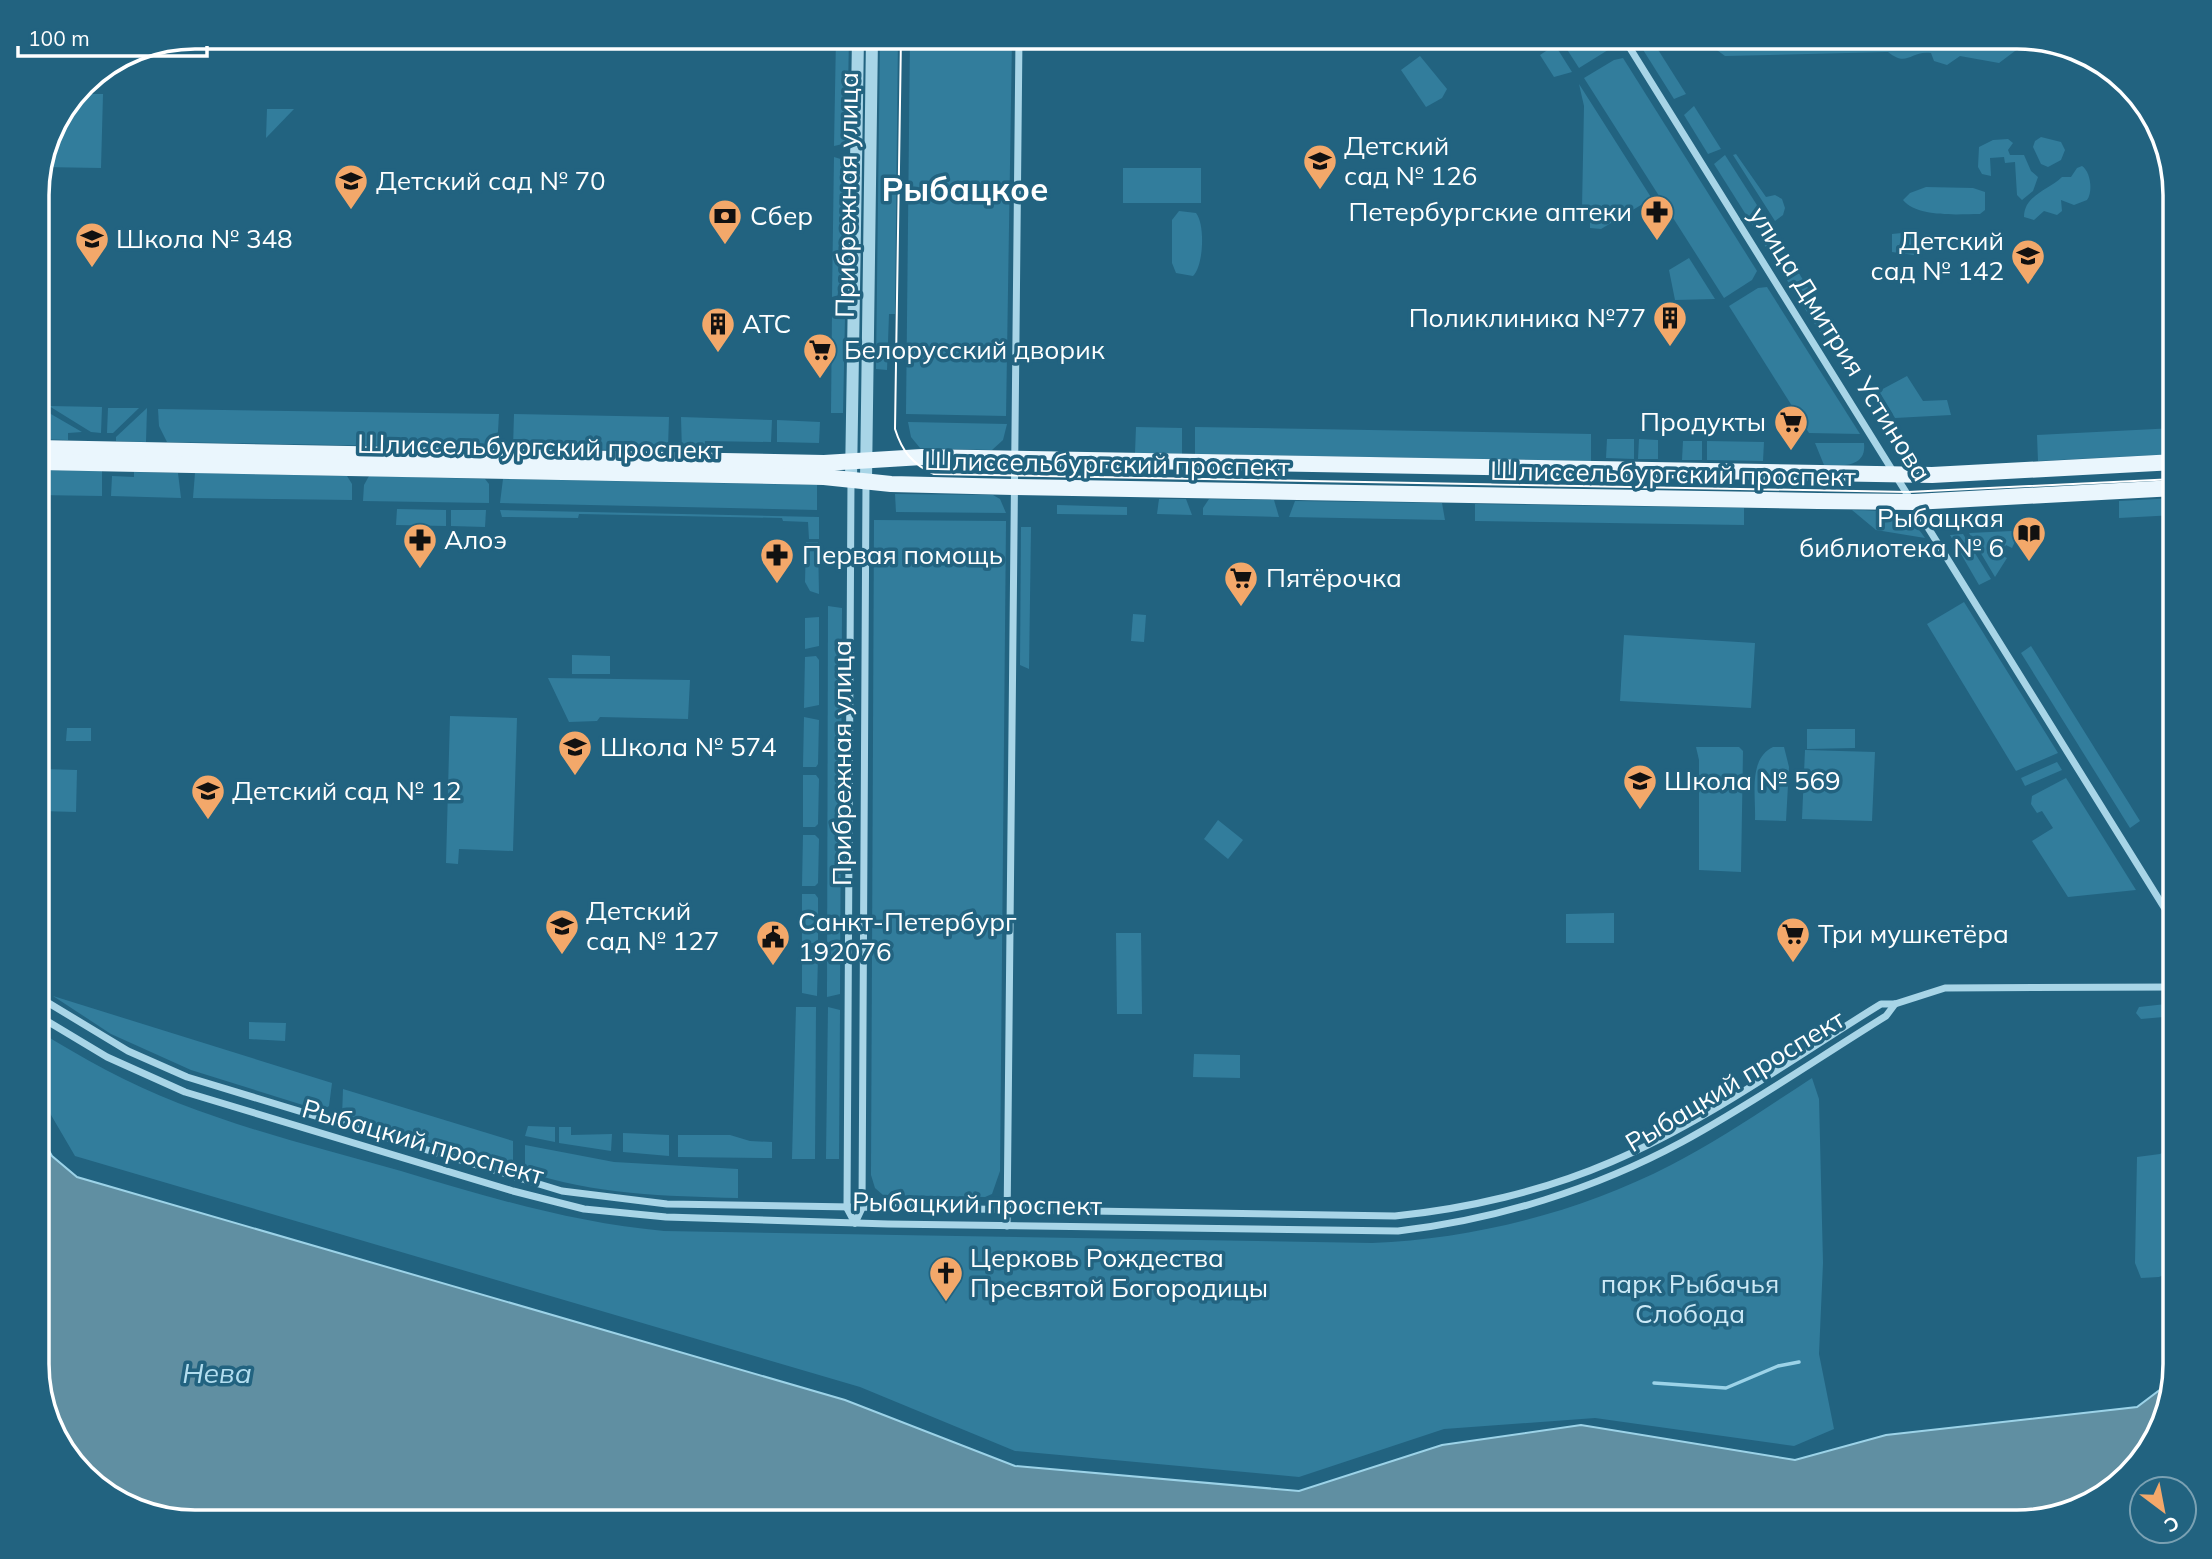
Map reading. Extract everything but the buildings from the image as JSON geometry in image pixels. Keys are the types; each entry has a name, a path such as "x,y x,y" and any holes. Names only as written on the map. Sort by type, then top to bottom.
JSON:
{"main road":[{"name":"Шлиссельбургский проспект","path":"49,448 824,463 859,460 1013,459 1898,475 2163,463"},
{"name":"Шлиссельбургский проспект","path":"49,462 1013,487 1914,502 2163,489"}],"street":[{"name":"Прибрежная улица","path":"855,1223 862,1208 858,49"},
{"name":"Прибрежная улица","path":"859,460 872,49"},
{"path":"1007,1226 1019,49"},
{"name":"улица Дмитрия Устинова","path":"1631,49 1898,475 2163,906"},
{"name":"Прибрежная улица","path":"855,1223 847,1208 859,481"},
{"name":"Рыбацкий проспект","path":"49,1003 128,1051 187,1077 562,1191 667,1204 1395,1216 1438,1211 1559,1181 1609,1163 1677,1130 1881,1004 1895,1004 1945,988 2163,987"},
{"name":"Рыбацкий проспект","path":"49,1022 107,1056 185,1091 558,1203 609,1213 855,1223 1384,1231 1441,1226 1530,1203 1614,1175 1684,1141 1886,1016 1895,1004"},
{"path":"1806,1050 1813,1061"}],"green space":[{"path":"836,49 849,49 847,143 834,146"},
{"path":"880,49 898,49 895,314 889,314 887,370 876,369"},
{"path":"910,49 1012,49 1006,416 906,414"},
{"path":"1549,49 1558,49 1572,72 1554,77 1540,55"},
{"path":"1567,49 1609,49 1608,50 1579,68"},
{"path":"1643,49 1658,49 1686,94 1674,99"},
{"path":"1715,49 2018,49 1999,63 1960,56 1947,65 1934,61 1931,53 1905,59 1888,52 1725,56"},
{"path":"1420,56 1447,89 1442,98 1426,107 1401,70"},
{"path":"1623,58 1757,271 1752,280 1724,298 1584,78 1614,60"},
{"path":"1579,84 1661,213 1659,223 1654,226 1641,205 1601,229 1590,228 1590,208 1582,208 1584,106"},
{"path":"90,94 103,94 101,168 52,167 60,139 74,114"},
{"path":"1694,106 1721,149 1708,154 1684,115"},
{"path":"267,109 294,109 266,138"},
{"path":"2041,137 2061,142 2065,150 2061,160 2048,167 2041,164 2033,147 2035,141"},
{"path":"2008,139 2013,143 2008,150 2010,155 2024,155 2031,171 2038,177 2033,191 2022,200 2017,195 2015,162 2005,163 2004,157 1990,158 1991,176 1982,174 1978,167 1979,147 1993,140"},
{"path":"1736,154 1766,197 1775,195 1782,199 1785,208 1783,215 1775,221 1733,155"},
{"path":"1725,155 1769,224 1755,229 1714,164"},
{"path":"834,157 847,161 846,293 832,297"},
{"path":"2082,166 2090,182 2087,200 2074,205 2061,200 2062,211 2057,215 2044,211 2034,220 2024,217 2025,209 2033,198 2062,177 2071,177 2077,168"},
{"path":"1123,168 1201,168 1201,203 1123,203"},
{"path":"1926,187 1973,188 1985,192 1985,210 1980,214 1939,214 1918,210 1903,200 1910,193"},
{"path":"1179,211 1196,213 1201,226 1201,254 1193,276 1176,273 1172,263 1172,220"},
{"path":"1911,232 1914,255 1892,252 1892,234"},
{"path":"1775,234 1844,347 1833,353 1764,244"},
{"path":"1689,258 1715,299 1675,300 1669,270"},
{"path":"1767,287 1860,434 1809,433 1729,306 1758,288"},
{"path":"832,312 845,316 843,413 831,413"},
{"path":"1907,376 1923,401 1947,400 1951,415 1895,418 1879,391"},
{"path":"49,406 102,407 101,433 91,432"},
{"path":"108,408 139,408 113,433 107,433"},
{"path":"147,408 146,442 116,441 116,437"},
{"path":"158,409 499,414 497,448 167,442 159,426"},
{"path":"49,413 82,432 68,433 68,440 49,439"},
{"path":"514,414 669,417 668,447 666,451 513,448"},
{"path":"681,417 772,420 771,442 705,441 704,452 682,452"},
{"path":"777,420 820,422 819,443 777,442"},
{"path":"908,422 1007,424 1003,440 992,450 920,448 911,437"},
{"path":"1136,427 1182,428 1182,454 1135,453"},
{"path":"1195,427 1591,434 1591,461 1195,454"},
{"path":"2163,429 2163,455 2038,461 2037,435"},
{"path":"1607,439 1634,439 1634,459 1606,458"},
{"path":"1639,439 1658,440 1658,459 1638,459"},
{"path":"1683,441 1702,441 1702,460 1682,460"},
{"path":"1707,441 1764,442 1763,461 1707,460"},
{"path":"1815,443 1864,443 1864,451 1852,464 1824,465"},
{"path":"49,470 102,471 102,496 49,495"},
{"path":"134,472 178,473 181,498 111,496 112,476 134,477"},
{"path":"195,473 347,476 352,484 352,500 193,498"},
{"path":"369,476 485,479 489,484 489,503 363,501 364,485"},
{"path":"503,479 817,485 817,510 500,503"},
{"path":"895,494 993,495 1000,499 1006,513 896,512"},
{"path":"1159,499 1186,499 1192,515 1157,514"},
{"path":"1209,499 1274,500 1279,517 1203,515 1203,508"},
{"path":"2163,499 2163,516 2119,518 2119,501"},
{"path":"1295,501 1442,503 1445,520 1289,517"},
{"path":"1475,504 1744,508 1744,525 1475,521"},
{"path":"1057,505 1127,507 1127,515 1057,514"},
{"path":"397,509 446,510 446,526 396,525"},
{"path":"451,510 486,510 485,527 451,526"},
{"path":"500,510 819,517 819,539 809,539 808,522 783,521 782,518 579,514 578,518 502,517"},
{"path":"1852,510 1884,512 1902,517 1925,538 1876,530"},
{"path":"874,520 1006,521 1000,1171 992,1194 985,1197 883,1195 875,1188 871,1175"},
{"path":"1021,527 1031,527 1029,669 1020,665"},
{"path":"2012,531 2018,535 2012,548 2006,545 2001,555 2007,558 1995,577 1969,533"},
{"path":"1963,534 1991,579 1979,585 1950,535"},
{"path":"806,542 818,542 819,594 810,591 805,582"},
{"path":"1964,602 2058,753 2016,771 1927,624"},
{"path":"828,606 842,608 840,994 827,997"},
{"path":"1133,614 1146,615 1144,642 1131,641"},
{"path":"819,617 819,646 805,649 805,618"},
{"path":"1624,635 1755,643 1751,708 1620,701"},
{"path":"2031,646 2140,821 2130,828 2021,653"},
{"path":"572,655 610,656 610,674 572,674"},
{"path":"816,656 819,660 819,705 804,708 805,657"},
{"path":"548,678 690,680 688,719 600,717 597,721 569,722"},
{"path":"450,716 517,718 513,851 459,849 458,864 446,863"},
{"path":"804,717 819,720 816,767 803,767"},
{"path":"67,728 91,728 91,741 66,741"},
{"path":"1807,729 1855,729 1855,748 1807,749"},
{"path":"1696,747 1739,747 1743,751 1741,872 1699,870 1699,760"},
{"path":"1773,747 1784,747 1789,767 1786,821 1755,820 1757,769 1765,753"},
{"path":"1805,750 1875,752 1872,821 1802,819"},
{"path":"2057,762 2062,770 2025,786 2021,778"},
{"path":"49,769 77,770 76,812 49,811"},
{"path":"803,775 816,775 819,779 818,824 815,827 803,827"},
{"path":"2066,778 2136,890 2068,897 2032,841 2053,828 2042,811 2037,813 2031,804 2032,796"},
{"path":"1218,820 1243,840 1228,859 1204,839"},
{"path":"803,835 815,835 819,839 818,883 815,886 802,886"},
{"path":"802,894 815,894 818,898 818,942 802,945"},
{"path":"1614,913 1614,943 1566,943 1566,914"},
{"path":"1116,933 1141,933 1142,1014 1117,1014"},
{"path":"802,954 818,956 817,996 802,993"},
{"path":"53,996 332,1083 329,1106 322,1111 191,1070 111,1034"},
{"path":"2163,1004 2163,1017 2141,1019 2136,1013 2139,1007"},
{"path":"796,1007 816,1007 815,1159 792,1159"},
{"path":"828,1007 840,1010 839,1159 826,1159"},
{"path":"249,1022 286,1023 285,1041 249,1039"},
{"name":"парк Рыбачья Слобода","path":"49,1037 142,1088 233,1122 531,1208 597,1222 664,1231 1372,1243 1449,1236 1487,1229 1526,1220 1600,1196 1636,1182 1707,1145 1812,1078 1819,1099 1823,1263 1819,1354 1834,1429 1794,1446 1595,1418 1444,1429 1299,1477 1015,1451 860,1387 75,1156 49,1112"},
{"path":"1194,1054 1240,1055 1240,1078 1193,1077"},
{"path":"343,1089 513,1141 513,1167 342,1117"},
{"path":"528,1126 555,1127 555,1142 525,1136"},
{"path":"559,1127 571,1127 571,1135 612,1134 611,1151 559,1143"},
{"path":"623,1133 669,1135 669,1156 623,1152"},
{"path":"678,1135 730,1135 750,1141 772,1142 772,1158 678,1157"},
{"path":"525,1145 614,1162 738,1169 738,1198 630,1193 551,1179 525,1171"},
{"path":"2163,1152 2163,1275 2141,1278 2135,1263 2137,1157"}],"water":[{"name":"Нева","path":"49,1151 77,1177 845,1400 1015,1466 1299,1491 1442,1445 1581,1425 1795,1460 1886,1435 2137,1407 2161,1389 2148,1429 2133,1453 2113,1474 2082,1495 2064,1502 2026,1510 186,1510 148,1502 130,1495 106,1480 79,1453 60,1420 49,1373"}],"waterway":[{"path":"1654,1383 1726,1388 1778,1366 1799,1362"}],"tram line":[{"path":"901,49 895,429 909,456 934,474 1908,492 2163,480"}],"place":[{"name":"Детский сад № 126","path":"1320,191"},
{"name":"Детский сад № 70","path":"351,211"},
{"name":"Петербургские аптеки","path":"1657,242"},
{"name":"Сбер","path":"725,246"},
{"name":"Школа № 348","path":"92,269"},
{"name":"Детский сад № 142","path":"2028,286"},
{"name":"Поликлиника №77","path":"1670,348"},
{"name":"АТС","path":"718,354"},
{"name":"Белорусский дворик","path":"820,380"},
{"name":"Продукты","path":"1791,452"},
{"name":"Рыбацкая библиотека № 6","path":"2029,563"},
{"name":"Алоэ","path":"420,570"},
{"name":"Первая помощь","path":"777,585"},
{"name":"Пятёрочка","path":"1241,608"},
{"name":"Школа № 574","path":"575,777"},
{"name":"Школа № 569","path":"1640,811"},
{"name":"Детский сад № 12","path":"208,821"},
{"name":"Детский сад № 127","path":"562,956"},
{"name":"Три мушкетёра","path":"1793,964"},
{"name":"Санкт-Петербург 192076","path":"773,967"},
{"name":"Церковь Рождества Пресвятой Богородицы","path":"946,1303"}],"district":[{"name":"Рыбацкое","path":"965,189"}]}
